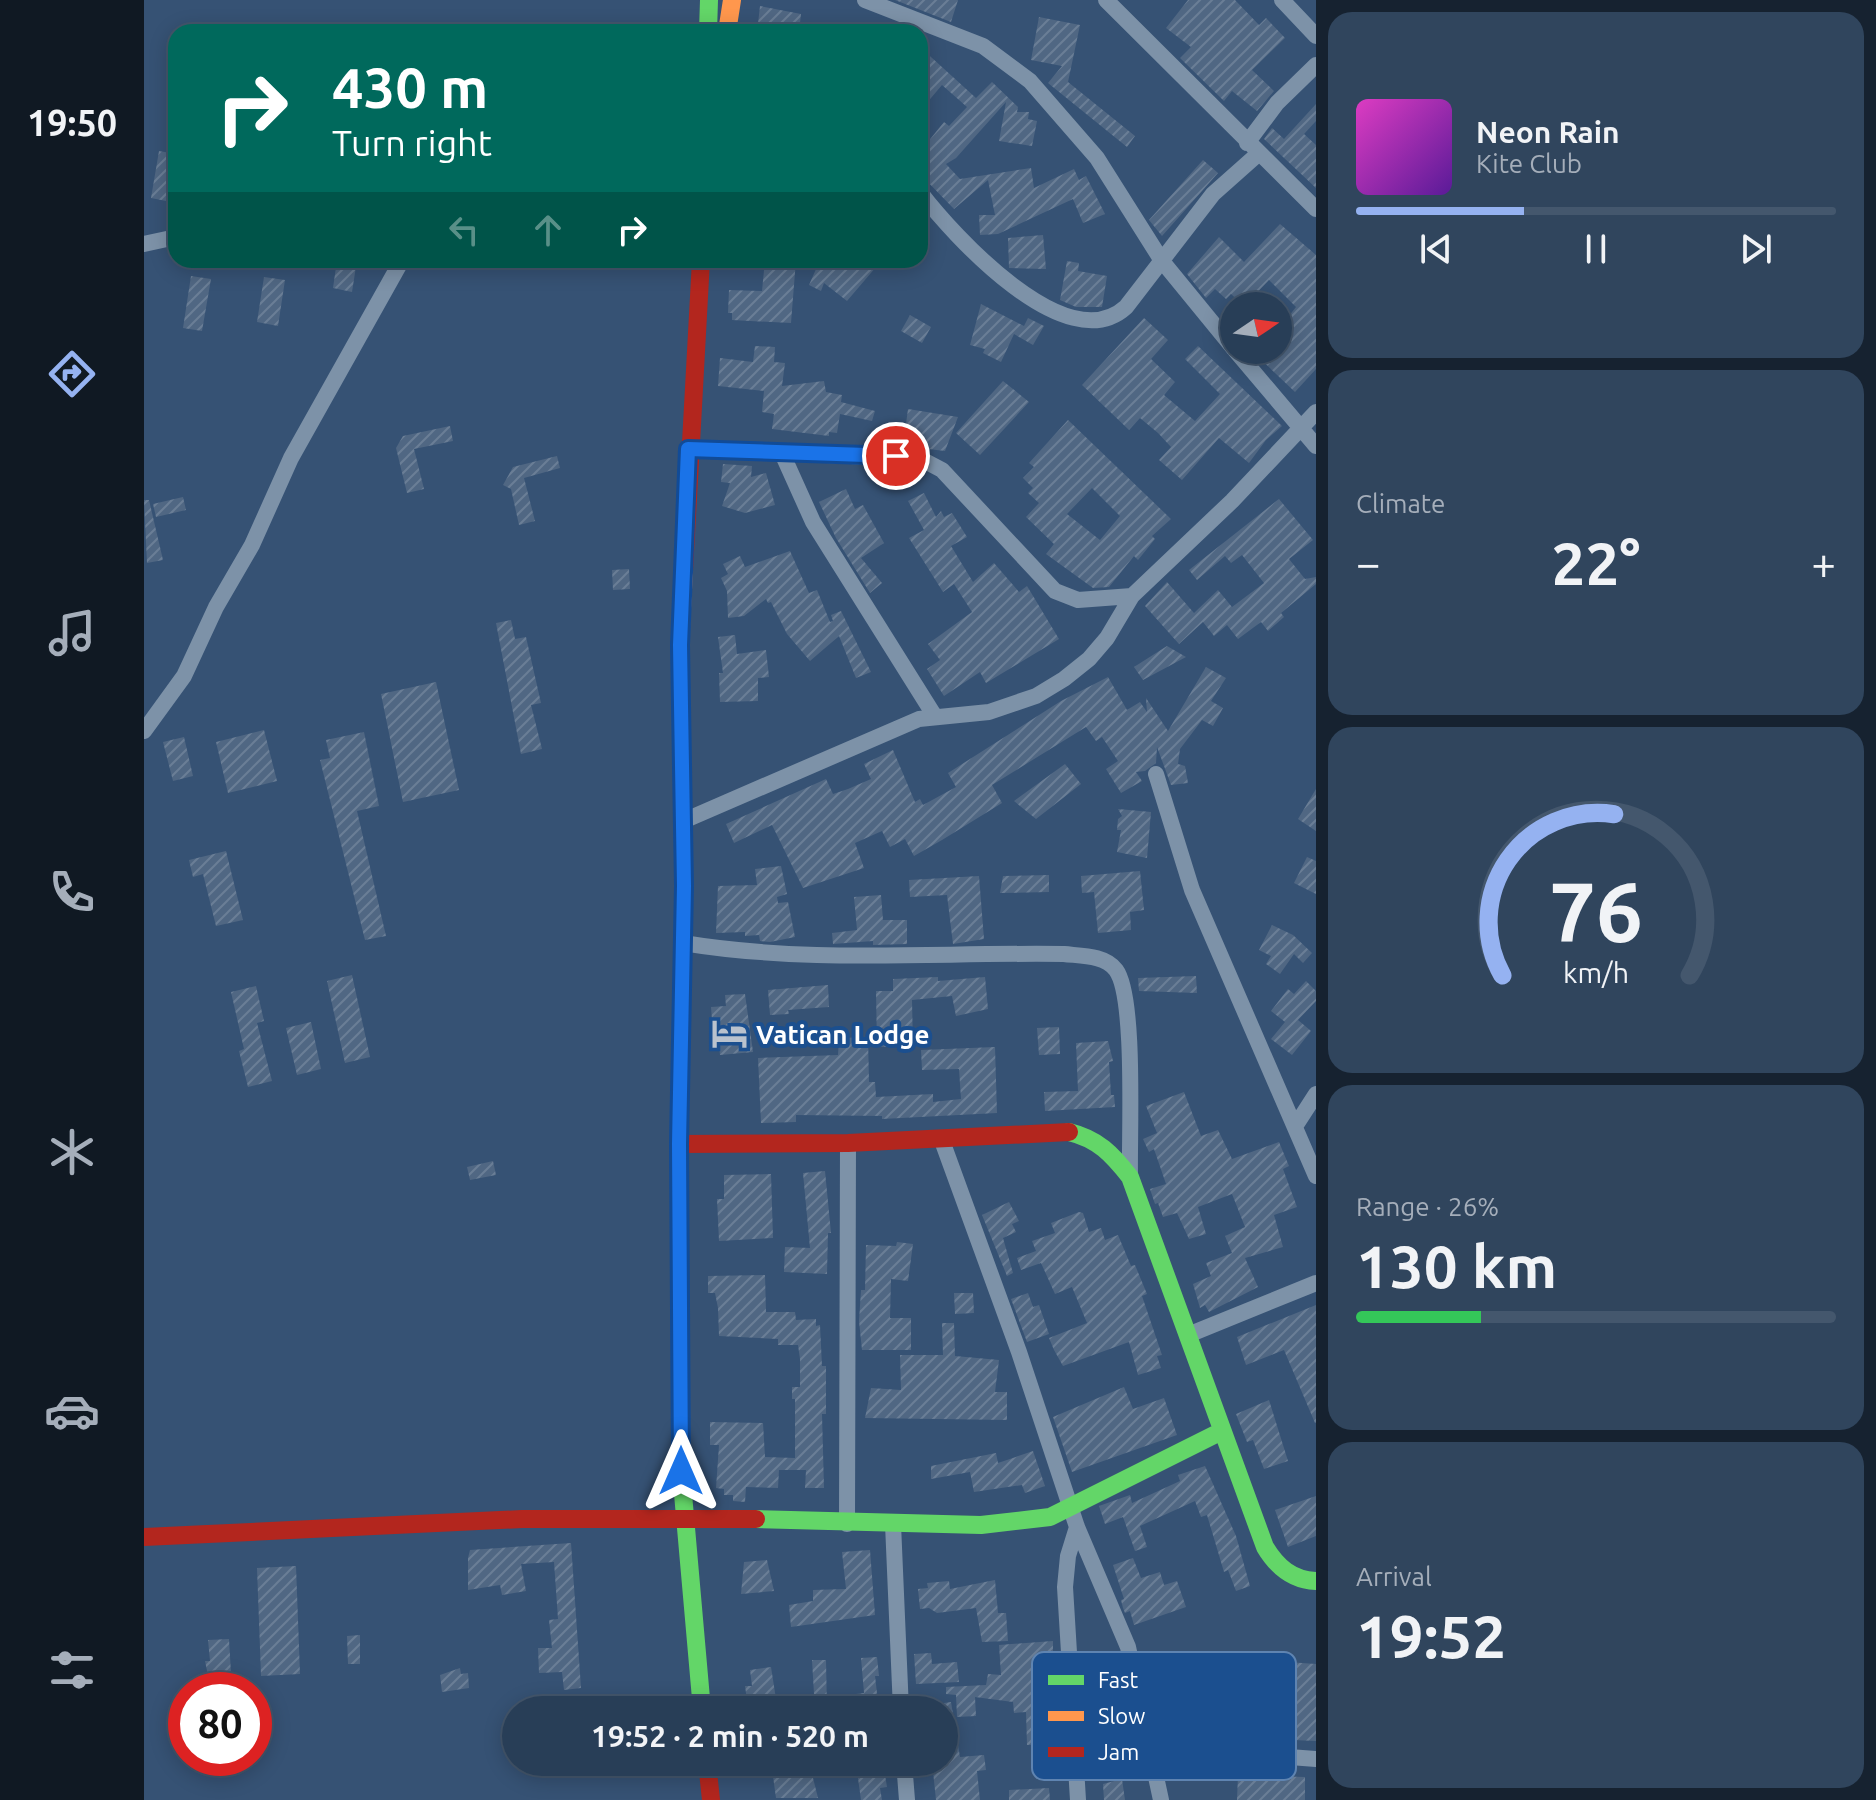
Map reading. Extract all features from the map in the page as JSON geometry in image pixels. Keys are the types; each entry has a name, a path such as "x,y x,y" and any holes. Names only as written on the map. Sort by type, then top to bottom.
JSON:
{"main road":[{"path":"708,24 709,0"},
{"path":"728,24 732,0"},
{"path":"700,268 688,449 680,645 683,943 679,1144 683,1521 701,1696"},
{"path":"679,1144 848,1143 1067,1132 1089,1137 1110,1151 1130,1177 1220,1432 1265,1547 1275,1565 1297,1578 1316,1581"},
{"path":"144,1537 522,1519 683,1521 744,1518 847,1524 1015,1522 1050,1517 1111,1483 1220,1432"},
{"path":"708,1776 711,1800"}],"street":[{"path":"865,0 966,38 1023,74 1061,114 1106,170 1162,261 1220,333"},
{"path":"1282,0 1316,36"},
{"path":"1108,1 1316,209"},
{"path":"928,201 970,250 1050,310 1083,319 1108,319 1126,307 1213,194 1253,148 1277,103 1316,65"},
{"path":"144,244 168,239"},
{"path":"144,731 184,676 216,607 252,545 291,458 398,268"},
{"path":"1246,364 1316,446"},
{"path":"681,822 934,715 969,716 989,712 1036,696 1054,685 1089,659 1132,596 1232,501 1316,412"},
{"path":"688,449 921,459 942,470 1055,591 1078,600 1132,596"},
{"path":"781,451 813,522 934,715"},
{"path":"1156,774 1192,890 1316,1176"},
{"path":"683,943 727,950 821,956 1064,954 1104,960 1116,970 1127,1014 1130,1177"},
{"path":"1296,1125 1316,1094"},
{"path":"941,1138 1019,1352 1077,1527 1118,1618 1127,1652"},
{"path":"847,1524 848,1143"},
{"path":"1188,1335 1316,1283"},
{"path":"893,1524 900,1696"},
{"path":"1069,1652 1065,1587 1068,1556 1077,1527"},
{"path":"1296,1757 1316,1759"},
{"path":"905,1776 907,1800"},
{"path":"1077,1780 1078,1800"},
{"path":"1157,1780 1161,1800"}],"building":[{"path":"895,0 958,0 951,22"},
{"path":"1188,0 1235,0 1259,25 1266,18 1285,38 1252,70 1274,91 1257,111 1232,91 1224,101 1180,58 1191,47 1166,28"},
{"path":"760,6 801,14 800,24 758,24"},
{"path":"1039,17 1080,25 1068,82 1135,136 1127,147 1048,83 1062,66 1031,60"},
{"path":"928,54 976,98 992,82 1018,107 1017,112 1029,112 1028,119 1037,121 1032,146 999,141 1006,102 956,158 946,164 960,179 1031,168 1034,188 1074,169 1079,180 1086,176 1105,214 1083,223 1073,199 998,234 980,235 979,215 995,215 988,180 954,209 928,182 928,142 944,122 949,126 967,107 942,85 928,102"},
{"path":"1316,104 1316,121 1304,134 1316,145 1316,188 1264,139 1272,128 1284,139"},
{"path":"159,151 168,153 168,201 151,198"},
{"path":"1203,160 1218,173 1162,236 1149,220"},
{"path":"1280,224 1316,255 1316,369 1295,392 1266,364 1292,364 1292,312 1296,307 1292,303 1292,292 1281,292 1269,280 1257,292 1220,294 1215,289 1206,298 1187,274 1219,237 1244,262"},
{"path":"1043,235 1046,269 1009,268 1008,238"},
{"path":"1067,261 1079,263 1078,271 1107,276 1102,307 1076,307 1060,300"},
{"path":"336,268 356,268 352,292 333,288"},
{"path":"764,268 795,268 791,323 732,320 732,313 728,313 729,290 762,291"},
{"path":"816,268 875,268 847,301 824,283 821,291 809,285"},
{"path":"191,276 211,279 202,331 183,328"},
{"path":"264,277 285,280 278,326 257,322"},
{"path":"981,304 1024,326 1028,318 1044,326 1033,345 1014,334 1001,362 983,353 985,349 970,345"},
{"path":"910,315 931,327 922,343 901,331"},
{"path":"1144,318 1168,340 1151,359 1175,382 1164,395 1195,421 1220,394 1185,359 1198,346 1282,426 1266,440 1249,463 1219,438 1182,480 1159,460 1171,447 1158,433 1140,418 1129,430 1082,385"},
{"path":"755,346 775,347 774,362 785,363 782,386 824,381 826,392 842,395 841,402 875,411 872,421 840,414 837,433 829,432 829,436 772,429 774,414 762,412 764,391 718,386 720,358 753,362"},
{"path":"1003,381 1029,402 980,455 956,433"},
{"path":"908,409 958,417 945,451 903,446"},
{"path":"1068,420 1171,519 1152,536 1155,539 1138,560 1134,556 1109,587 1093,588 1046,554 1054,544 1026,517 1039,503 1028,493 1033,488 1023,478 1034,467 1029,463","holes":["1092,488 1120,516 1100,540 1067,514"]},
{"path":"450,426 453,441 414,449 424,489 407,493 396,448 403,436"},
{"path":"557,456 560,468 524,478 535,521 519,525 511,489 503,485 513,467"},
{"path":"723,464 752,466 751,477 766,473 775,505 745,513 722,506 730,483 721,482"},
{"path":"846,489 855,509 863,505 884,543 861,558 882,583 870,593 836,538 819,502"},
{"path":"924,493 936,517 941,511 944,517 952,513 967,537 951,546 973,582 994,563 1019,592 1027,586 1059,639 986,683 980,672 944,696 927,669 940,660 928,644 972,612 954,584 943,592 909,538 924,530 908,501"},
{"path":"183,497 186,510 156,517 153,504"},
{"path":"1279,499 1313,540 1289,559 1305,579 1316,577 1316,584 1281,613 1284,617 1268,631 1261,622 1238,639 1227,625 1214,636 1203,622 1179,644 1145,606 1167,582 1194,613 1218,590 1232,607 1264,583 1242,555 1231,563 1225,556 1197,580 1189,570"},
{"path":"144,500 149,500 163,560 147,563"},
{"path":"790,551 809,593 817,590 830,622 833,621 831,615 841,611 871,672 856,678 839,636 810,661 787,634 771,602 768,603 766,599 744,616 728,618 727,591 721,578 728,574 723,564 740,556 745,567"},
{"path":"629,569 630,589 613,590 612,570"},
{"path":"511,620 515,639 526,637 541,703 531,705 542,749 521,754 496,623"},
{"path":"735,635 737,654 766,650 769,677 758,678 758,701 720,702 719,673 723,673 718,637"},
{"path":"1167,646 1186,657 1143,680 1134,667"},
{"path":"1206,667 1226,678 1211,701 1223,708 1213,726 1202,720 1180,749 1178,764 1185,766 1188,783 1171,785 1157,747 1156,763 1145,771 1136,772 1142,781 1121,793 1106,769 1118,761 1102,737 1096,741 1086,727 992,785 1002,803 914,856 905,839 890,847 882,831 855,843 864,868 803,888 772,825 734,843 726,824 826,779 833,794 871,779 864,764 893,750 915,802 920,799 923,805 956,787 948,773 1061,701 1108,677 1127,710 1140,702 1147,712 1146,698 1168,731"},
{"path":"436,682 459,790 403,802 381,694"},
{"path":"264,730 277,781 228,793 216,742"},
{"path":"364,732 379,806 357,811 386,936 365,940 320,760 330,758 326,740"},
{"path":"184,737 193,776 173,781 163,742"},
{"path":"1065,764 1081,784 1036,819 1014,801"},
{"path":"1316,789 1316,831 1298,819"},
{"path":"1118,809 1151,812 1147,858 1117,852 1121,830 1117,830 1118,819 1122,816"},
{"path":"226,851 243,920 216,926 203,874 193,877 189,860"},
{"path":"1307,857 1316,861 1316,894 1294,883"},
{"path":"781,866 787,894 777,897 778,903 788,902 795,937 770,942 760,941 759,935 745,936 745,932 716,933 718,886 757,885 755,869"},
{"path":"1140,871 1144,910 1130,912 1131,930 1098,933 1094,892 1082,893 1081,876"},
{"path":"1049,875 1049,892 1000,893 1003,876"},
{"path":"979,876 984,939 953,944 947,895 910,897 909,880"},
{"path":"881,895 883,920 907,920 907,944 873,945 873,941 833,944 832,933 857,930 854,897"},
{"path":"1272,925 1293,935 1312,953 1303,963 1294,954 1280,974 1266,964 1271,956 1259,950"},
{"path":"352,975 370,1057 345,1063 327,981"},
{"path":"1196,976 1197,993 1139,991 1138,978"},
{"path":"938,977 938,981 985,977 988,1009 956,1016 952,996 912,1000 913,1046 877,1047 876,991 893,991 893,979"},
{"path":"1306,981 1316,991 1316,1001 1298,1020 1311,1031 1292,1055 1271,1039 1285,1022 1271,1011 1288,989 1294,994"},
{"path":"828,985 829,1007 788,1010 789,1014 770,1015 768,990"},
{"path":"256,986 264,1021 257,1023 272,1081 248,1087 239,1051 244,1049 231,992"},
{"path":"745,994 753,1052 720,1055 719,1046 714,1046 711,1007 726,1006 725,995"},
{"path":"311,1022 321,1069 297,1075 286,1028"},
{"path":"1059,1027 1060,1054 1039,1055 1037,1028"},
{"path":"868,1037 869,1082 875,1082 876,1097 933,1094 933,1102 961,1099 959,1069 922,1070 921,1050 995,1047 997,1113 882,1119 882,1116 796,1115 796,1122 761,1123 758,1058 838,1055 839,1038"},
{"path":"1108,1041 1113,1061 1109,1062 1115,1107 1045,1111 1044,1092 1078,1091 1076,1043"},
{"path":"1184,1092 1201,1136 1218,1130 1232,1159 1279,1142 1289,1166 1283,1169 1297,1207 1274,1215 1283,1247 1245,1258 1258,1287 1209,1312 1205,1305 1200,1308 1193,1284 1211,1276 1206,1263 1232,1253 1225,1236 1245,1227 1232,1194 1198,1207 1206,1234 1189,1239 1177,1213 1163,1217 1150,1189 1166,1184 1154,1149 1149,1152 1143,1139 1157,1133 1146,1106"},
{"path":"493,1161 496,1175 470,1180 467,1167"},
{"path":"825,1171 831,1233 828,1233 827,1274 784,1272 785,1247 810,1248 803,1173"},
{"path":"771,1174 773,1238 719,1241 717,1199 724,1199 724,1175"},
{"path":"1009,1202 1019,1221 1012,1224 1016,1232 1003,1238 1013,1273 1007,1276 982,1215"},
{"path":"1083,1213 1089,1232 1101,1228 1105,1240 1118,1235 1131,1266 1135,1265 1147,1294 1142,1296 1162,1355 1157,1356 1161,1368 1138,1375 1129,1342 1063,1366 1054,1350 1049,1338 1087,1323 1072,1287 1055,1294 1041,1263 1021,1270 1017,1258 1036,1251 1032,1241 1055,1233 1051,1223"},
{"path":"897,1242 913,1244 908,1281 891,1279 890,1318 911,1318 911,1350 862,1350 859,1321 861,1290 865,1290 866,1245 896,1246"},
{"path":"765,1275 766,1312 795,1312 796,1320 816,1319 816,1326 820,1325 822,1366 826,1366 826,1414 822,1414 824,1488 805,1488 806,1470 779,1470 778,1488 746,1487 745,1502 733,1501 733,1495 724,1495 724,1489 716,1488 719,1445 710,1445 710,1422 763,1423 765,1457 795,1458 795,1399 792,1399 792,1387 800,1387 800,1359 798,1345 778,1345 778,1339 719,1336 718,1308 715,1293 708,1293 708,1276"},
{"path":"954,1293 973,1293 974,1313 955,1314"},
{"path":"1028,1293 1033,1307 1039,1305 1049,1334 1027,1342 1011,1299"},
{"path":"1316,1305 1315,1423 1284,1350 1246,1365 1237,1337"},
{"path":"942,1323 954,1323 955,1356 999,1360 995,1392 1007,1392 1007,1420 865,1418 871,1388 901,1390 900,1355 943,1355"},
{"path":"1124,1387 1133,1409 1164,1398 1177,1435 1072,1472 1053,1417"},
{"path":"1269,1400 1288,1461 1264,1469 1253,1440 1247,1442 1236,1414"},
{"path":"1033,1451 1045,1486 1025,1493 1022,1485 974,1492 970,1472 931,1479 931,1466 996,1453 998,1463"},
{"path":"1205,1466 1236,1536 1250,1586 1236,1591 1228,1570 1224,1572 1207,1515 1201,1517 1195,1501 1140,1526 1147,1547 1135,1551 1123,1517 1105,1524 1099,1506 1130,1495 1132,1503 1180,1481 1178,1475"},
{"path":"1316,1496 1316,1536 1288,1547 1275,1510"},
{"path":"571,1543 581,1688 564,1690 562,1672 539,1673 538,1648 552,1648 549,1620 558,1619 554,1562 521,1564 526,1591 502,1595 500,1585 468,1590 468,1558 470,1550"},
{"path":"870,1550 875,1615 791,1627 789,1605 813,1601 813,1590 846,1589 842,1552"},
{"path":"1133,1558 1141,1578 1160,1572 1164,1585 1177,1581 1186,1607 1134,1625 1130,1611 1125,1613 1123,1608 1121,1600 1124,1599 1113,1565"},
{"path":"767,1560 774,1591 741,1594 744,1562"},
{"path":"296,1566 300,1674 272,1675 272,1672 261,1672 257,1568"},
{"path":"995,1580 998,1613 1006,1613 1008,1641 982,1642 976,1608 937,1613 929,1608 920,1609 918,1589 928,1588 927,1583 949,1581 950,1589"},
{"path":"360,1635 360,1664 348,1664 347,1636"},
{"path":"229,1639 231,1672 207,1672 205,1661 210,1661 208,1640"},
{"path":"1053,1641 1053,1652 1032,1652 1032,1745 1027,1745 1026,1712 1014,1713 1013,1702 975,1697 976,1716 958,1717 958,1696 946,1694 946,1687 986,1685 988,1674 1001,1675 999,1645"},
{"path":"931,1653 932,1664 957,1662 959,1682 916,1684 914,1654"},
{"path":"877,1657 877,1696 856,1696 864,1693 861,1658"},
{"path":"812,1660 826,1660 827,1696 799,1696 814,1694"},
{"path":"1296,1663 1316,1664 1316,1741 1296,1740"},
{"path":"771,1667 776,1696 746,1696 745,1686 752,1686 750,1670"},
{"path":"460,1668 461,1674 468,1673 469,1688 442,1692 440,1675"},
{"path":"958,1745 960,1757 984,1755 986,1770 977,1771 980,1800 936,1800 933,1776 958,1776"},
{"path":"773,1776 812,1776 818,1798 776,1798"},
{"path":"858,1776 885,1776 887,1787 880,1788 882,1800 861,1800"},
{"path":"1296,1777 1305,1777 1305,1800 1237,1800 1238,1780 1296,1780"},
{"path":"1122,1780 1125,1800 1104,1800 1103,1784"},
{"path":"1049,1788 1050,1800 1009,1800 1009,1790"}],"traffic: fast":[{"path":"708,24 709,0"},
{"path":"1069,1132 1104,1148 1130,1177 1265,1547 1286,1571 1316,1581"},
{"path":"679,1149 681,1471 701,1696"},
{"path":"756,1519 981,1525 1050,1517 1220,1432"}],"traffic: slow":[{"path":"728,24 732,0"},
{"path":"679,1149 684,886 680,645 684,571"}],"traffic: jam":[{"path":"684,571 701,268"},
{"path":"679,1144 848,1143 1069,1132"},
{"path":"144,1537 522,1519 756,1519"},
{"path":"708,1776 711,1800"}],"place":[{"name":"Vatican Lodge","path":"730,1034"}],"route":[{"path":"681,1471 679,1144 684,886 680,645 688,449 896,456"}]}
